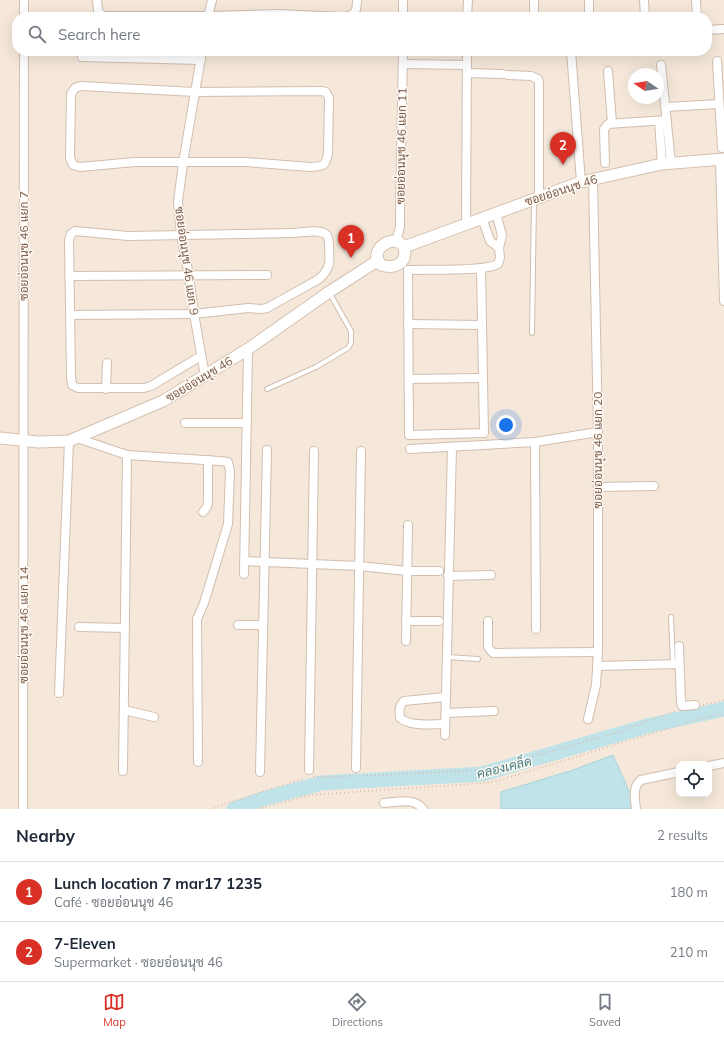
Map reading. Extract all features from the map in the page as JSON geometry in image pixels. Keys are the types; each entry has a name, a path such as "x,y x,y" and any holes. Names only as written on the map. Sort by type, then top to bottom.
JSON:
{"street":[{"path":"24,0 24,12"},
{"path":"97,0 99,12"},
{"path":"209,12 212,0"},
{"path":"355,12 357,0"},
{"path":"403,0 403,12"},
{"path":"467,12 468,0"},
{"path":"534,0 534,12"},
{"path":"588,0 589,12"},
{"path":"644,0 645,12"},
{"path":"696,0 697,12"},
{"path":"712,30 724,29"},
{"name":"ซอยอ่อนนุช 46 แยก 7","path":"23,441 24,56"},
{"name":"ซอยอ่อนนุช 46 แยก 9","path":"201,56 183,163 178,202 181,235 205,376"},
{"name":"ซอยอ่อนนุช 46 แยก 11","path":"400,244 403,56"},
{"path":"466,224 467,56"},
{"path":"571,56 581,182"},
{"path":"82,57 201,60"},
{"path":"717,61 722,155 724,301"},
{"path":"403,64 531,76 538,79 537,198"},
{"path":"661,65 666,107 663,120 666,164"},
{"path":"608,71 612,123"},
{"path":"80,86 195,92 315,91 326,92 329,98 328,154 325,164 320,167 246,162 183,163 135,162 80,167 73,164 70,158 71,94 75,88 80,86"},
{"path":"666,107 719,104"},
{"path":"605,163 605,126 612,123 663,120"},
{"name":"ซอยอ่อนนุช 46","path":"400,244 466,224 581,182 666,164 722,155"},
{"name":"ซอยอ่อนนุช 46 แยก 20","path":"588,720 596,685 598,652 598,432 593,179"},
{"path":"481,268 484,433 408,435 408,270 481,268 495,266 498,264 500,258 499,248 502,235 496,213"},
{"path":"482,218 490,242 499,248"},
{"path":"70,315 194,314 248,308 267,308 319,279 325,273 330,265 330,260 328,237 324,232 128,236 75,231 72,234 70,240 69,276 71,377 72,385 78,388 106,389 136,389 151,386 201,356"},
{"path":"387,242 400,244 405,255 399,264 387,266 381,265 377,261 377,253 382,244 387,242"},
{"name":"ซอยอ่อนนุช 46","path":"0,438 23,441 55,442 73,439 163,401 248,349 329,292 377,261"},
{"path":"69,276 267,275"},
{"path":"408,324 482,325"},
{"path":"244,574 248,349"},
{"path":"106,389 107,363"},
{"path":"408,379 483,378"},
{"path":"185,423 247,423"},
{"path":"410,449 535,442 598,432"},
{"path":"59,693 73,439 127,455 228,462 230,471 228,524 204,603 197,619 198,762"},
{"name":"ซอยอ่อนนุช 46 แยก 14","path":"23,441 23,809"},
{"path":"535,442 536,629"},
{"path":"445,735 452,447"},
{"path":"260,772 267,450"},
{"path":"308,775 314,451"},
{"path":"356,768 361,451"},
{"path":"124,771 127,455"},
{"path":"204,512 208,502 208,460"},
{"path":"598,487 654,486"},
{"path":"406,641 408,525"},
{"path":"244,562 312,563 407,571 439,571"},
{"path":"448,576 492,575"},
{"path":"406,621 439,621"},
{"path":"488,621 488,647 493,653 598,652"},
{"path":"238,625 263,625"},
{"path":"79,627 125,628"},
{"path":"678,646 676,664 682,706 699,705"},
{"path":"597,666 676,664"},
{"path":"445,724 412,723 403,721 400,718 399,712 400,705 404,701 446,697"},
{"path":"124,710 154,717"},
{"path":"446,713 494,711"},
{"path":"712,765 724,763"},
{"path":"636,809 634,793 637,783 641,780 676,773"},
{"path":"384,803 406,801 417,803 423,809"}],"lane":[{"path":"532,333 537,198"},
{"path":"267,389 316,367 348,348 351,343 351,331 329,292"},
{"path":"671,617 676,664"},
{"path":"447,657 478,659"}],"path":[{"path":"699,705 724,700"},
{"path":"210,809 308,775 391,775 484,770 615,733 682,710"},
{"path":"258,809 309,795 470,784 500,780 699,719 724,714"}],"shaded area":[{"path":"0,0 724,0 724,809 0,809"}],"water":[{"path":"613,755 633,800 633,809 501,809 501,792 570,771"}],"waterway":[{"name":"คลองเคล็ด","path":"234,809 262,799 322,783 482,774 647,726 724,709"}],"place":[{"name":"7-Eleven","path":"563,165"},
{"name":"Lunch location 7 mar17 1235","path":"351,258"}]}
